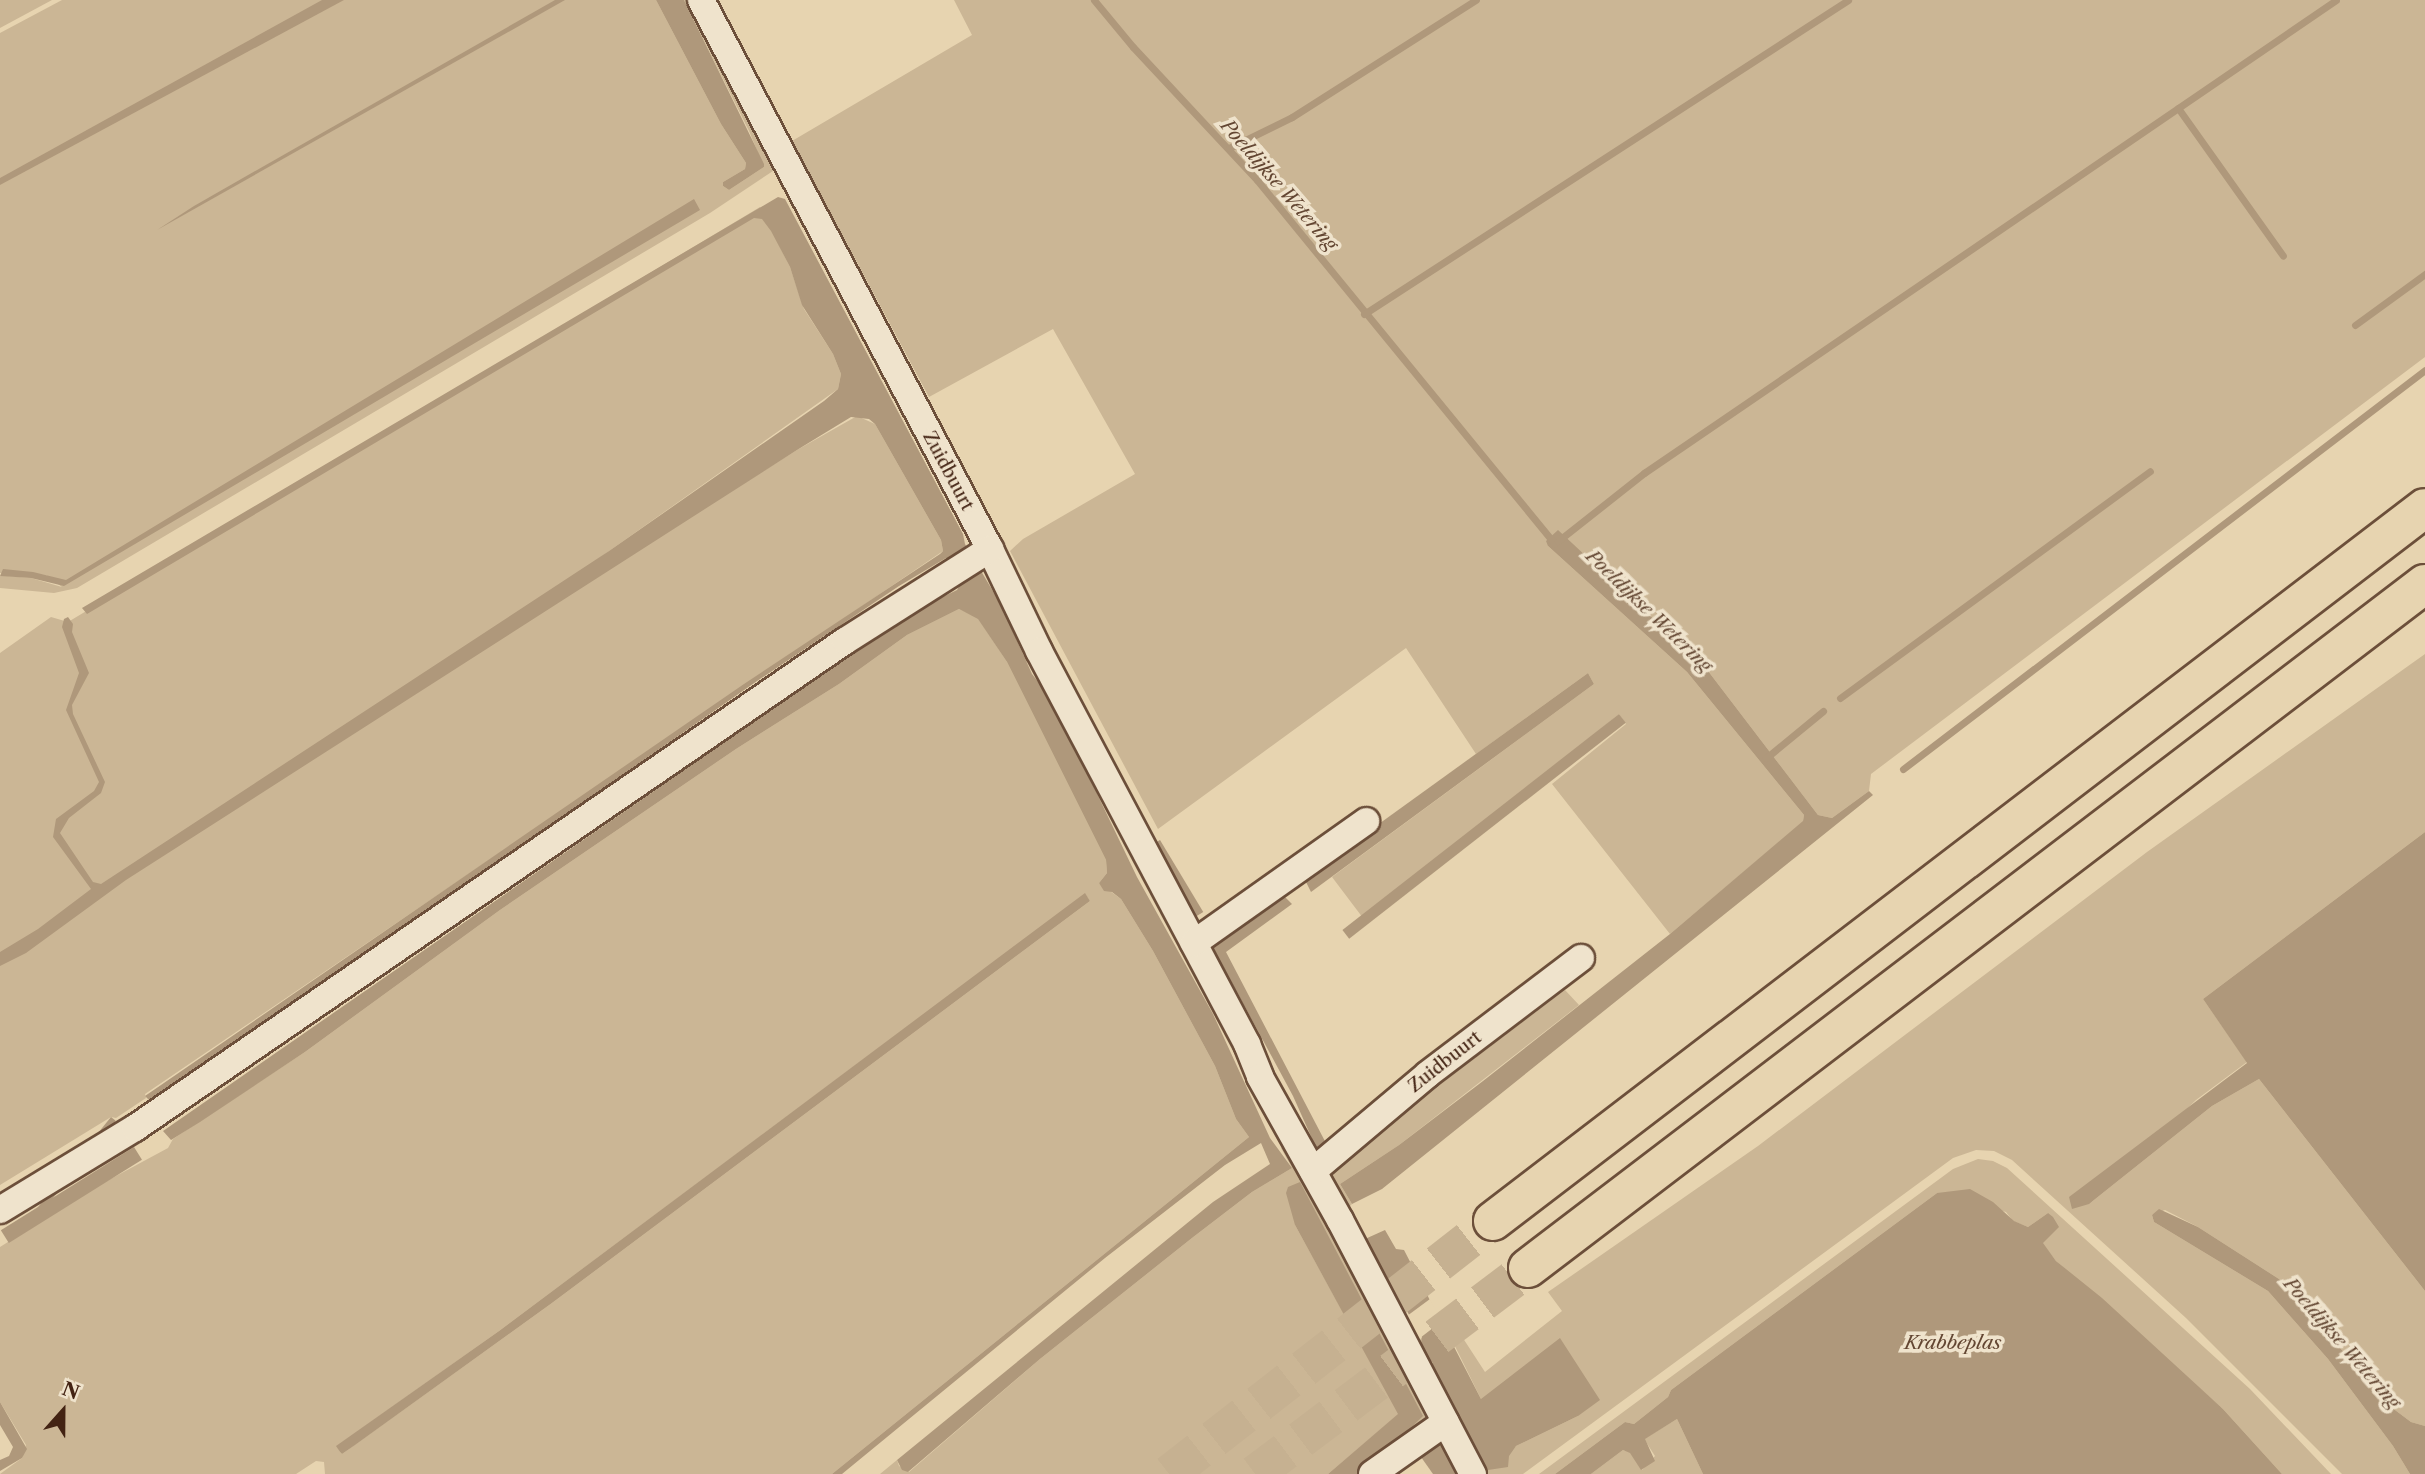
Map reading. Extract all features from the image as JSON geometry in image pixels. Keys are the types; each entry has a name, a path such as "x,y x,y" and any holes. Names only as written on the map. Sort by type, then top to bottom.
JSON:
{"highway":[{"path":"1493,1221 2425,508"},
{"path":"1528,1268 2425,584"}],"street":[{"name":"Zuidbuurt","path":"701,0 990,549 1039,652 1194,943 1260,1077 1313,1171 1473,1474"},
{"path":"0,1210 146,1121 845,641 990,549"},
{"path":"1194,943 1366,821"},
{"name":"Zuidbuurt","path":"1313,1171 1427,1074 1581,958"},
{"path":"1372,1474 1447,1422"}],"shaded area":[{"path":"0,0 52,0 0,28"},
{"path":"62,0 656,0 721,124 746,163 745,169 723,182 723,186 729,190 764,167 684,0 691,0 773,171 710,213 77,588 54,593 0,588 0,576 31,578 62,587 46,575 0,573 0,33"},
{"path":"954,0 2425,0 2425,357 1871,774 1869,791 1832,818 1818,815 1705,667 1558,531 1548,546 1687,672 1804,815 1803,822 1670,934 1552,784 1626,724 1619,714 1366,922 1332,877 1594,684 1588,673 1476,754 1406,648 1158,829 1010,551 1023,539 1135,474 1053,329 929,397 792,141 972,35"},
{"path":"760,207 790,267 804,309 833,354 841,374 838,389 595,561 591,579 797,450 857,416 875,424 941,540 943,551 145,1094 146,1098 0,1185 0,653 51,617 68,622"},
{"path":"959,609 978,618 1007,662 1106,860 1107,873 1099,883 1121,899 1153,951 1215,1066 1236,1119 1249,1137 832,1474 325,1474 324,1462 316,1461 296,1474 0,1474 22,1458 26,1445 0,1402 0,1247 92,1189 168,1148 173,1139 305,1052 500,910 736,749 839,684 907,635","holes":["1085,894 1090,901 552,1303 342,1454 340,1452 337,1446 499,1331"]},
{"path":"2425,654 2425,832 2203,999 2247,1062 2196,1100 2089,1204 2212,1106 2259,1079 2425,1291 2425,1426 2411,1422 2395,1410 2279,1279 2198,1227 2165,1210 2152,1215 2154,1222 2268,1291 2328,1359 2393,1446 2410,1474 2342,1474 2186,1318 2012,1160 1994,1151 1976,1150 1953,1158 1523,1474 1484,1474 1417,1344 1422,1337 1422,1345 1488,1470 1516,1446 1578,1416 1481,1399 1449,1334 1441,1325 1449,1324 1457,1329 1485,1372 1562,1311 1548,1292 1758,1146 2147,852"},
{"path":"1565,990 1579,1005 1399,1145 1340,1184 1352,1204 1346,1210 1323,1172"},
{"path":"1289,1144 1429,1418 1386,1452 1422,1416 1299,1182 1295,1225 1399,1414 1328,1474 880,1474 897,1460 899,1466 909,1472 1040,1359 1192,1238 1252,1192 1292,1168 1281,1148"},
{"path":"1978,1159 1993,1161 2007,1168 2250,1389 2331,1474 2282,1474 2223,1409 2056,1261 2042,1243 2046,1239 2048,1213 2028,1227 2013,1221 2006,1212 1937,1193 1671,1390 1668,1397 1634,1424 1625,1422 1555,1474 1539,1474 1953,1169"},
{"path":"1677,1419 1703,1474 1591,1474 1623,1450 1630,1452 1642,1470 1655,1456 1644,1439"}],"water":[{"path":"322,0 344,0 0,185 0,178"},
{"path":"555,0 565,0 157,230 194,206"},
{"path":"656,0 684,0 764,164 764,167 729,190 723,186 723,182 745,169 746,163 721,124"},
{"path":"778,197 785,199 963,534 965,544 1000,603 1032,674 1052,700 1137,877 1213,1014 1270,1138 1292,1168 1252,1192 1192,1238 1040,1359 908,1472 902,1470 897,1460 1213,1202 1270,1164 1261,1143 1225,1165 1105,1258 842,1474 832,1474 1249,1137 1236,1119 1215,1066 1153,951 1121,899 1112,892 1104,891 1099,883 1107,873 1106,860 1007,662 978,619 959,609 907,635 839,684 736,749 500,910 305,1052 200,1122 171,1140 163,1131 856,651 922,607 957,590 963,580 953,560 946,558 899,586 757,681 282,1013 149,1100 145,1096 744,684 940,554 943,551 941,540 875,424 869,419 851,417 797,450 126,880 26,953 0,966 0,952 38,929 91,889 53,837 56,819 94,791 99,782 66,710 79,673 62,627 64,619 68,617 73,624 72,632 89,673 72,705 73,714 105,782 101,793 69,818 60,833 93,882 101,884 609,551 824,401 838,389 841,374 833,354 802,305 790,267 771,231 762,219 754,218 87,614 82,608"},
{"path":"694,199 700,210 64,586 31,578 0,576 3,569 33,572 66,580"},
{"path":"1558,530 1705,667 1818,815 1832,818 1869,791 1873,795 1382,1189 1352,1204 1340,1184 1399,1145 1483,1081 1670,934 1803,821 1804,815 1687,672 1548,546 1546,541"},
{"path":"1588,673 1594,684 1311,892 1304,878"},
{"path":"1619,714 1626,723 1349,939 1342,930"},
{"path":"2425,832 2425,1291 2259,1079 2212,1106 2089,1204 2072,1209 2069,1197 2247,1063 2203,999"},
{"path":"1160,840 1203,912 1196,917 1152,845"},
{"path":"1085,893 1090,901 552,1303 355,1445 342,1454 340,1452 336,1446 499,1331"},
{"path":"1283,895 1292,904 1226,952 1328,1147 1318,1152 1293,1096 1211,944"},
{"path":"111,1117 116,1121 34,1222 29,1218"},
{"path":"134,1147 142,1160 9,1243 1,1230"},
{"path":"1300,1182 1423,1416 1386,1452 1358,1474 1328,1474 1398,1414 1295,1225 1286,1193 1288,1187"},
{"name":"Krabbeplas","path":"1970,1189 1993,1202 2014,1221 2028,1227 2048,1213 2053,1217 2059,1227 2043,1243 2056,1261 2102,1298 2223,1409 2282,1474 1703,1474 1677,1419 1645,1439 1655,1461 1641,1470 1630,1453 1623,1450 1591,1474 1555,1474 1625,1422 1634,1424 1668,1397 1671,1390 1937,1193"},
{"path":"2159,1209 2198,1227 2279,1279 2395,1410 2411,1422 2425,1426 2425,1474 2410,1474 2393,1446 2328,1359 2268,1291 2154,1222 2152,1215"},
{"path":"1385,1230 1396,1249 1404,1250 1481,1399 1560,1338 1600,1400 1578,1416 1516,1446 1509,1456 1508,1467 1488,1470 1421,1345 1422,1337 1365,1239"},
{"path":"0,1402 27,1449 22,1458 0,1471 0,1460 9,1456 13,1447 0,1425"},
{"path":"1433,1445 1440,1445 1445,1450 1456,1474 1433,1474 1421,1457"}],"pier":[{"path":"1430,1299 1442,1321 1420,1338 1407,1316"}],"waterway":[{"name":"Poeldijkse Wetering","path":"1094,0 1133,47 1257,180 1555,544"},
{"path":"1229,148 1292,117 1476,0"},
{"path":"1364,314 1848,0"},
{"path":"1558,541 1644,473 2336,0"},
{"path":"2178,108 2283,256"},
{"path":"2355,325 2425,274"},
{"path":"1903,769 2425,370"},
{"path":"1840,698 2150,471"},
{"path":"1766,758 1823,711"}],"tunnel":[{"path":"1169,1474 1493,1221"},
{"path":"1255,1474 1528,1268"}]}
